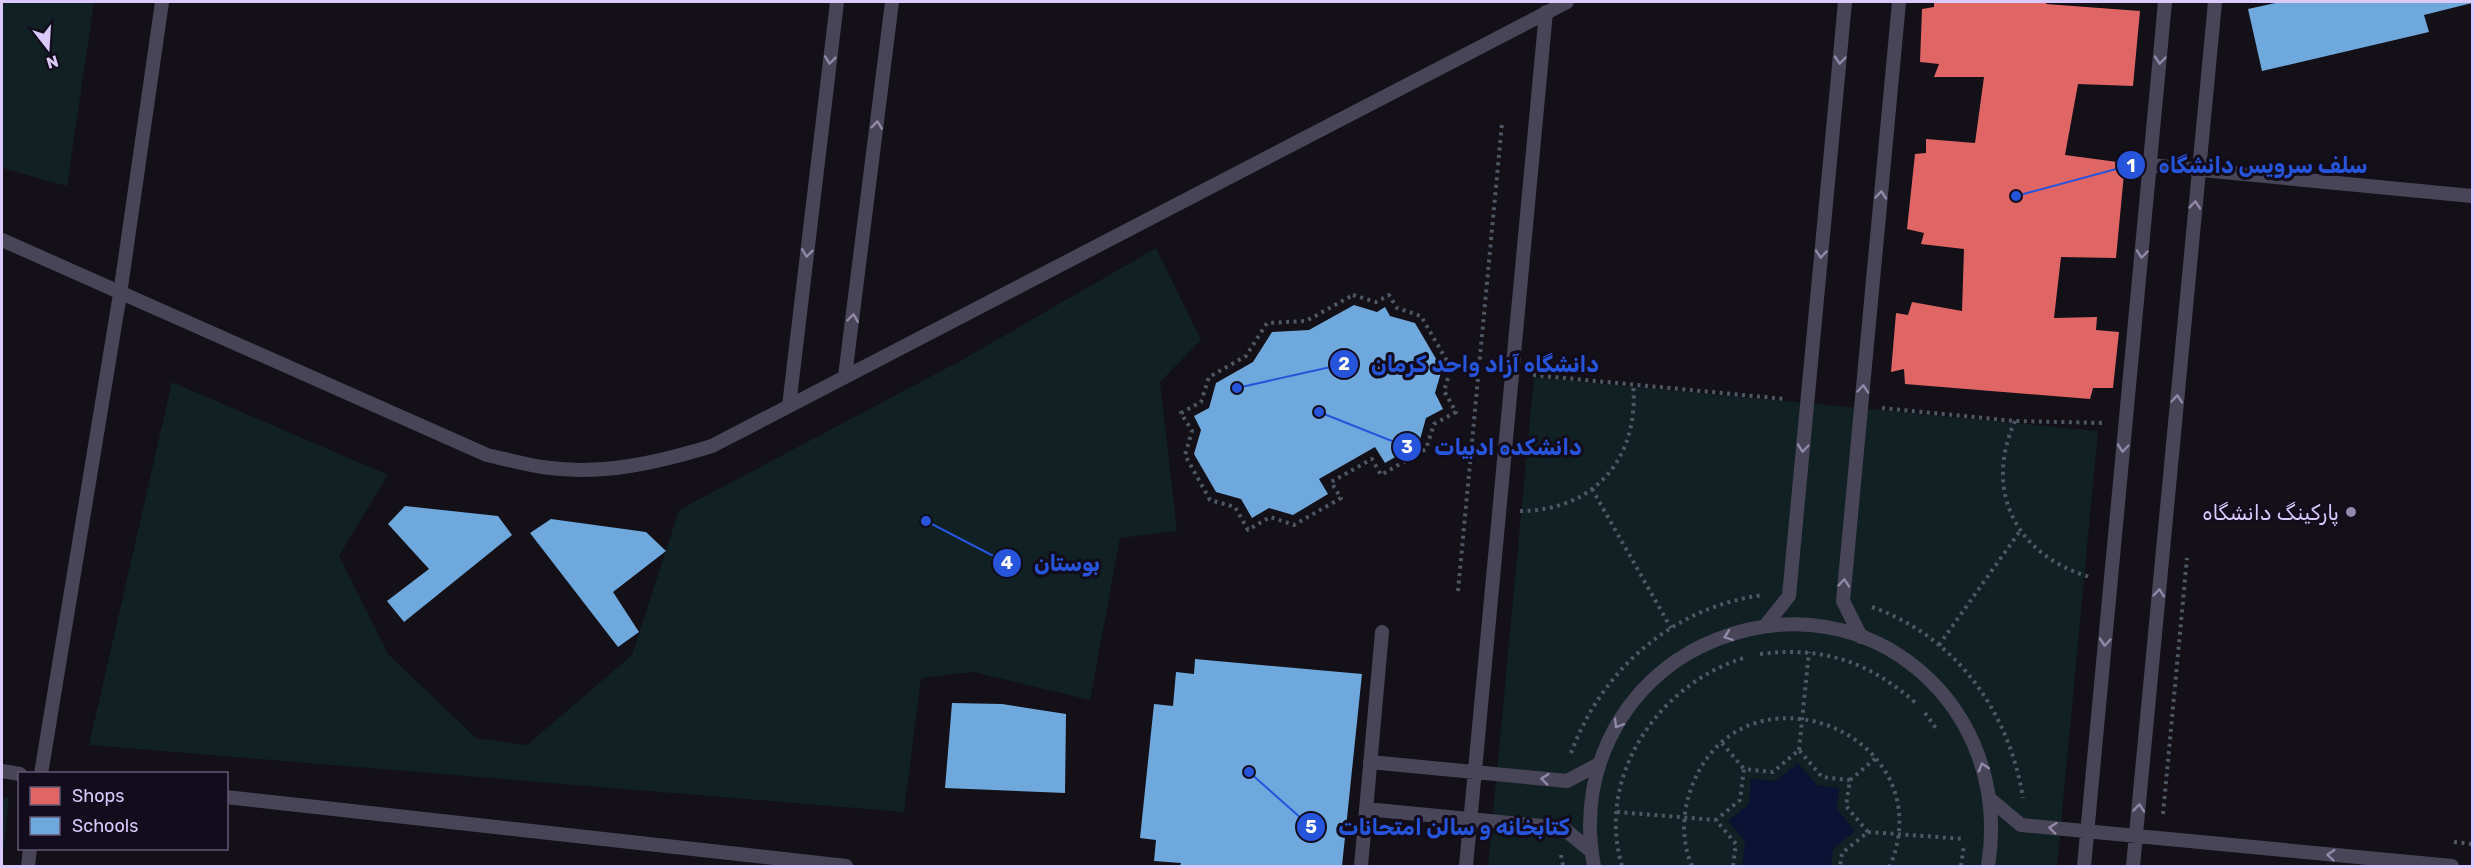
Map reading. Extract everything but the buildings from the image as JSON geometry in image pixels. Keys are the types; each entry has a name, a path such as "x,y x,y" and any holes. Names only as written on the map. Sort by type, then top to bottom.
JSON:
{"lane":[{"path":"41,772 120,294 162,2"},
{"path":"789,406 837,2"},
{"path":"845,376 892,2"},
{"path":"2,240 487,455 543,467 600,469 657,462 712,446 1567,2"},
{"path":"1766,626 1789,596 1845,2"},
{"path":"1861,637 1843,601 1899,2"},
{"path":"2084,867 2165,2"},
{"path":"2133,867 2215,2"},
{"path":"1466,867 1546,12"},
{"path":"2150,165 2472,196"},
{"path":"1594,867 1589,831 1594,785 1599,764 1627,709 1655,678 1671,665 1706,644 1745,630 1791,625 1833,629 1861,637 1900,657 1934,684 1949,701 1972,737 1987,779 1992,822 1988,866"},
{"path":"1360,867 1383,632"},
{"path":"1370,762 1567,781 1599,764"},
{"path":"2,771 18,774"},
{"path":"228,797 734,860 846,867"},
{"path":"1991,800 2021,825 2452,867"},
{"path":"1366,808 1563,828 1591,851"},
{"path":"28,867 30,850"}],"path":[{"path":"1458,591 1502,123"},
{"path":"1353,295 1376,302 1389,295 1397,308 1421,316 1451,368 1444,391 1456,412 1434,424 1426,449 1382,475 1372,459 1331,482 1341,498 1294,525 1270,518 1248,530 1235,507 1210,500 1185,455 1192,431 1181,413 1201,402 1209,377 1246,356 1267,323 1306,321 1353,295"},
{"path":"1479,369 1790,399"},
{"path":"1520,511 1550,508 1572,501 1592,489 1613,468 1627,442 1634,414 1633,384"},
{"path":"1879,408 2014,421 2109,423"},
{"path":"2014,421 2005,448 2002,477 2008,505 2020,531 2038,551 2061,567 2100,579"},
{"path":"1592,489 1671,627"},
{"path":"1939,645 2020,531"},
{"path":"1583,773 1570,757 1589,713 1601,693 1632,656 1671,627 1709,609 1750,597 1771,594 1780,608"},
{"path":"1849,614 1860,603 1902,620 1939,645 1956,660 1978,686 2007,735 2015,756 2024,800 2006,813"},
{"path":"1743,769 1773,772 1799,750 1809,652 1791,625"},
{"path":"1809,652 1833,629"},
{"path":"1622,867 1617,837 1617,813 1628,763 1639,740 1670,700 1711,670 1734,661 1767,653 1809,652 1833,656 1857,663 1879,674 1918,705 1942,737"},
{"path":"1692,867 1684,838 1684,817 1688,796 1707,758 1722,743 1740,731 1760,722 1781,718 1802,718 1824,722 1861,743 1876,758 1895,794 1899,814 1898,834 1890,867"},
{"path":"1716,820 1740,800 1743,769 1722,743"},
{"path":"1799,750 1822,777 1850,780"},
{"path":"1868,832 1846,806 1850,780 1876,758"},
{"path":"1594,785 1617,813"},
{"path":"1589,831 1617,813 1716,820 1736,844 1733,867"},
{"path":"1840,867 1842,853 1868,832 1965,839 1992,822"},
{"path":"1960,867 1965,831"},
{"path":"1965,839 1988,866"},
{"path":"1563,867 1561,852 1578,840"}],"shaded area":[{"path":"2,2 94,2 67,186 2,168"},
{"path":"1156,248 1201,340 1160,382 1177,531 1120,538 1090,700 973,672 921,678 904,812 89,745 172,382 388,475 339,556 388,654 476,738 527,745 632,655 679,510 962,360"},
{"path":"1534,377 2098,431 2057,866 1488,866"},
{"path":"2,797 9,798 2,865"}],"water":[{"path":"1798,763 1817,785 1839,788 1837,809 1855,831 1833,849 1831,866 1742,866 1745,841 1728,821 1749,804 1751,779 1776,781"}],"place":[{"name":"سلف سرویس دانشگاه","path":"2016,196"},
{"name":"دانشگاه آزاد واحد کرمان","path":"1237,388"},
{"name":"دانشکده ادبیات","path":"1319,412"},
{"name":"پارکینگ دانشگاه","path":"2351,512"},
{"name":"بوستان","path":"926,521"},
{"name":"کتابخانه و سالن امتحانات","path":"1249,772"}]}
